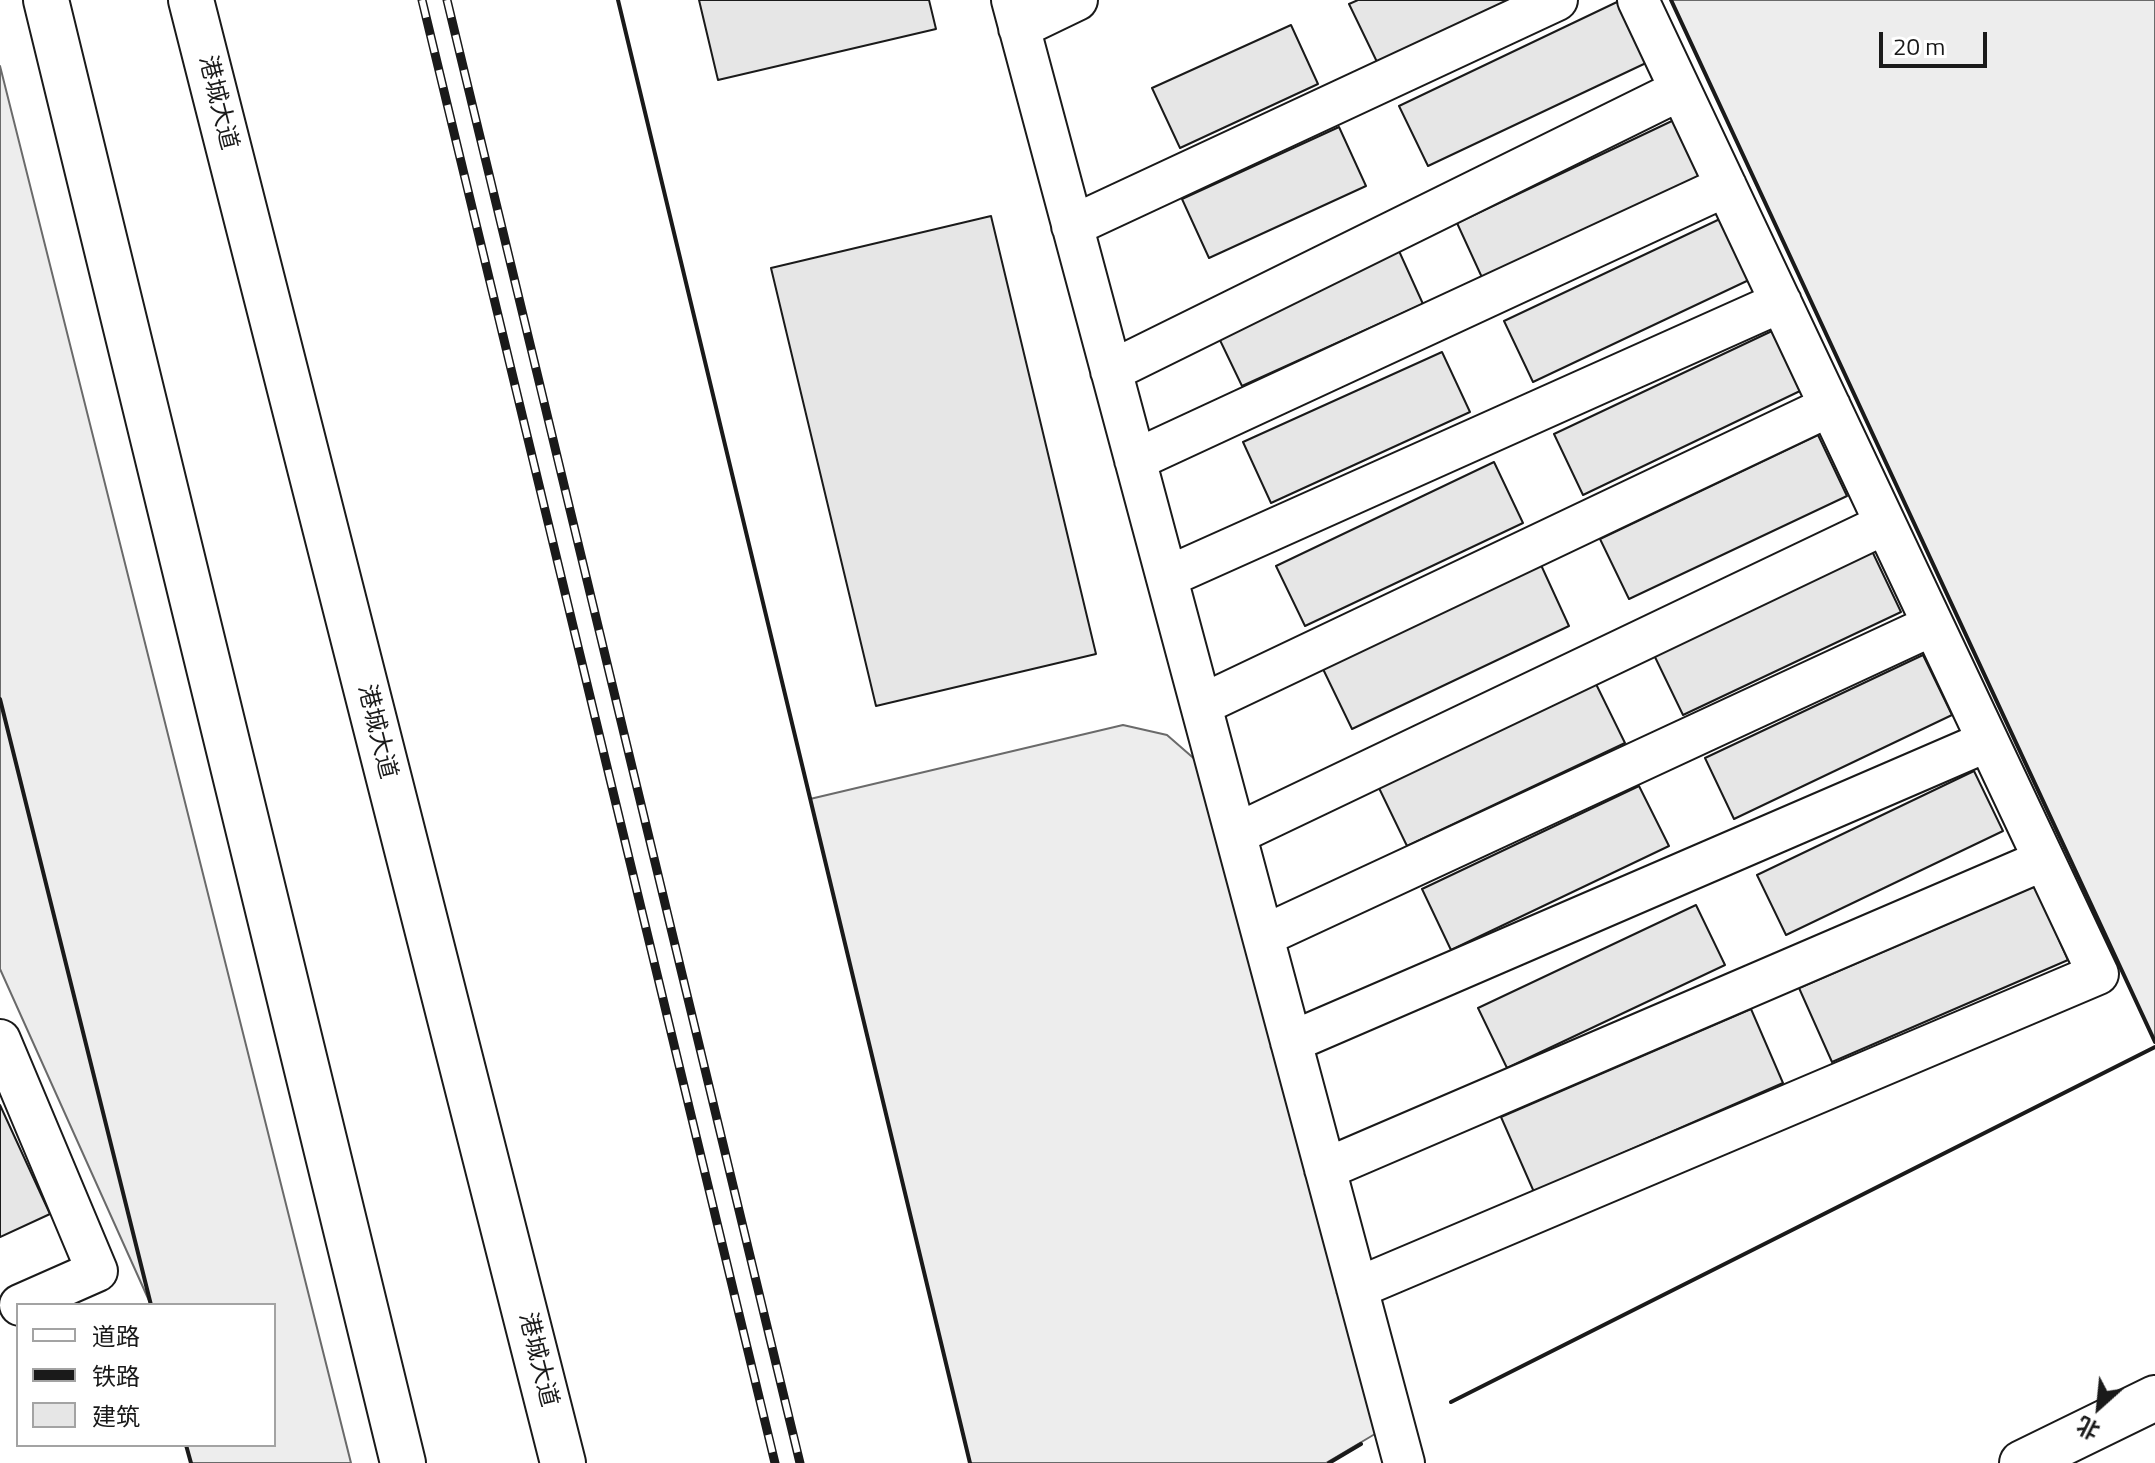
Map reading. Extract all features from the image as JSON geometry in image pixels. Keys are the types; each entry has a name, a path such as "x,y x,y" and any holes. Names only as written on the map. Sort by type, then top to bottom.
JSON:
{"main road":[{"path":"46,0 403,1463"},
{"name":"港城大道","path":"191,0 563,1463"},
{"path":"2022,1463 2155,1398"}],"lane":[{"path":"1077,0 1016,14 1404,1463"},
{"path":"1072,226 1557,0"},
{"path":"1357,1288 2098,974 1638,0"},
{"path":"1111,371 1680,90"},
{"path":"1135,460 1726,186"},
{"path":"1167,577 1781,302"},
{"path":"1201,705 1830,406"},
{"path":"1236,834 1885,524"},
{"path":"1263,936 1933,625"},
{"path":"1291,1042 1988,741"},
{"path":"1325,1169 2044,860"},
{"path":"0,1040 97,1271 24,1303"}],"shaded area":[{"path":"1671,0 2155,0 2155,1042"},
{"path":"0,66 351,1463 191,1463 187,1447 276,1447 276,1303 150,1303 0,969"},
{"path":"1123,725 1167,735 1198,762 1380,1431 1326,1463 970,1463 810,799"}],"building":[{"path":"699,0 929,0 936,29 718,80"},
{"path":"1358,0 1514,0 1378,64 1349,4"},
{"path":"1617,2 1646,63 1428,166 1399,106"},
{"path":"1291,25 1318,84 1180,148 1152,88"},
{"path":"1674,120 1703,180 1485,284 1457,223"},
{"path":"1339,127 1366,186 1209,258 1182,199"},
{"path":"991,216 1096,654 876,706 771,268"},
{"path":"1722,218 1751,279 1533,382 1504,321"},
{"path":"1399,251 1423,304 1242,386 1217,334"},
{"path":"1772,331 1800,391 1583,495 1554,434"},
{"path":"1442,352 1470,412 1271,503 1243,442"},
{"path":"1818,435 1847,496 1629,599 1600,539"},
{"path":"1494,462 1523,523 1305,626 1276,566"},
{"path":"1872,551 1901,612 1683,715 1654,655"},
{"path":"1541,565 1569,626 1352,729 1323,669"},
{"path":"1923,655 1952,715 1734,819 1705,758"},
{"path":"1595,682 1625,743 1407,846 1378,786"},
{"path":"1974,771 2003,831 1786,935 1757,875"},
{"path":"1639,786 1669,846 1451,950 1422,889"},
{"path":"2035,886 2068,960 1832,1062 1799,988"},
{"path":"1696,905 1725,965 1507,1068 1478,1008"},
{"path":"1751,1009 1783,1083 1534,1192 1501,1117"},
{"path":"0,1105 50,1214 0,1237"}],"railway":[{"path":"422,0 775,1463"},
{"path":"447,0 800,1463"}],"wall":[{"path":"618,0 970,1463"},
{"path":"1671,0 2155,1042"},
{"path":"0,699 151,1303"},
{"path":"1451,1402 2155,1047"},
{"path":"1329,1463 1361,1444"},
{"path":"187,1447 191,1463"}]}
